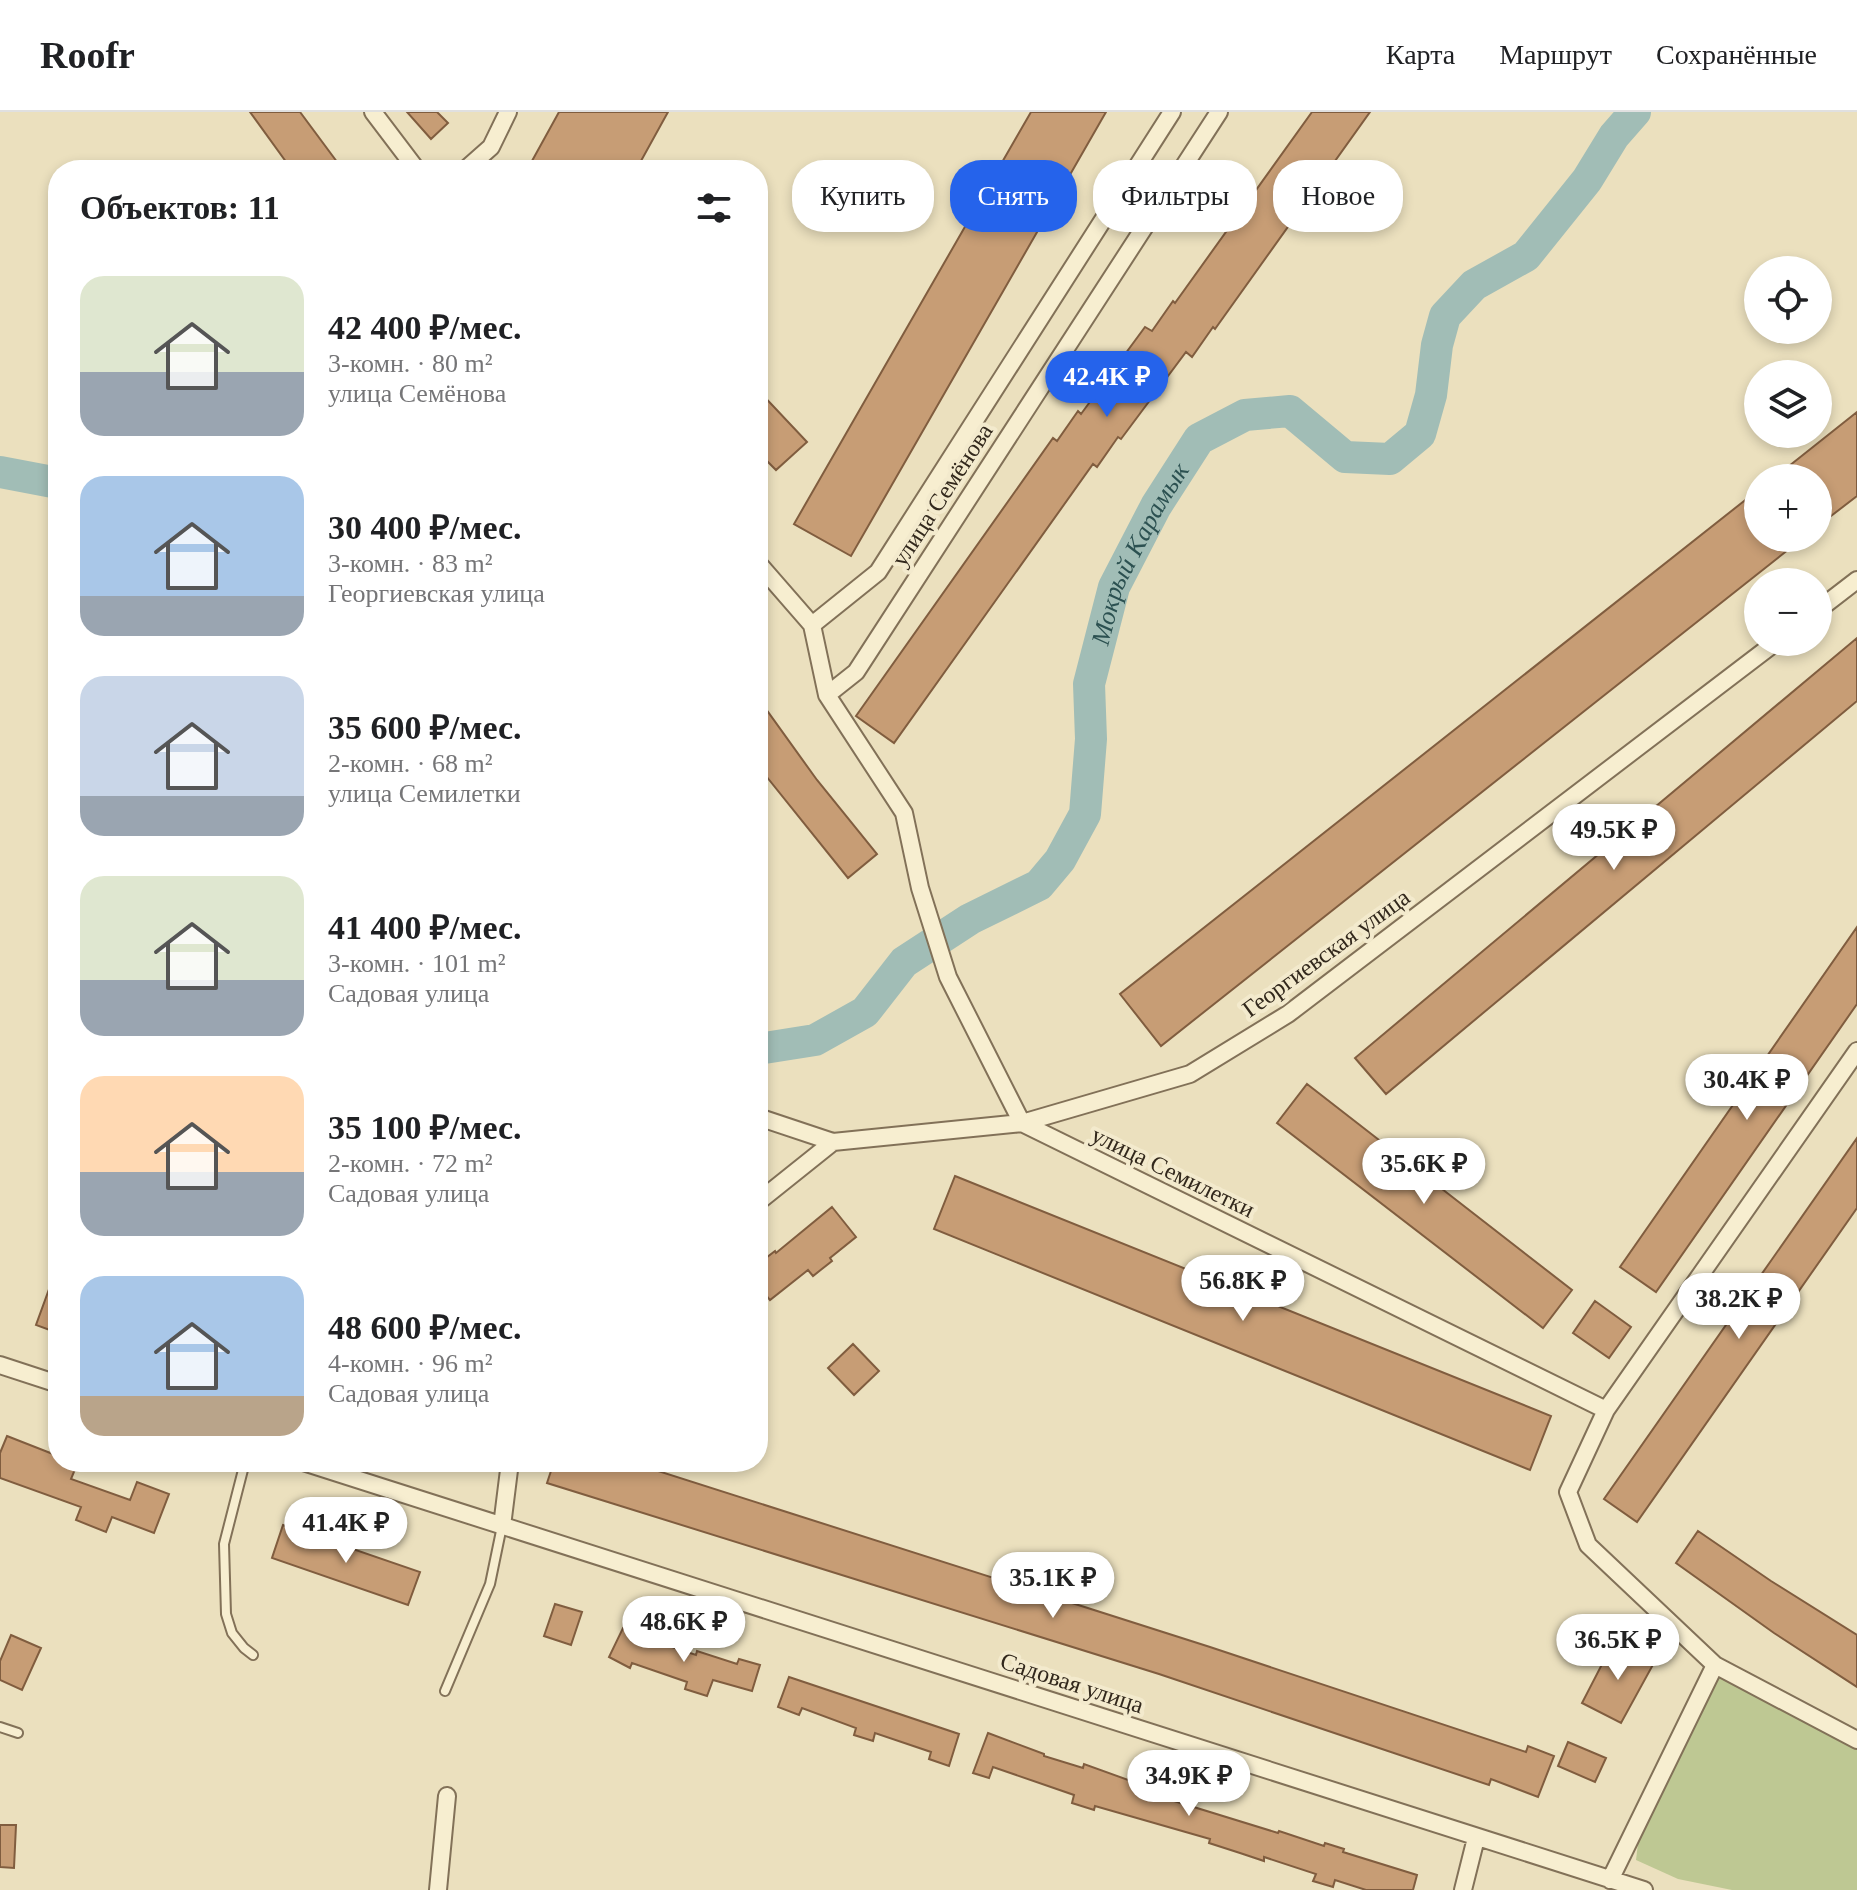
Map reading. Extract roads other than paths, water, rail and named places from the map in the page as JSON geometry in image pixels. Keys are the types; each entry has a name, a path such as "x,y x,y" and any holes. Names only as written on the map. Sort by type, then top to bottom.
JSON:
{"street":[{"path":"373,112 409,160"},
{"path":"476,160 491,147 508,112"},
{"name":"улица Семёнова","path":"812,625 878,572 1172,112"},
{"name":"улица Семёнова","path":"827,695 856,672 1219,112"},
{"path":"768,574 812,625 827,695 904,813 920,888 948,977 1022,1123"},
{"path":"1832,599 1857,580"},
{"name":"Георгиевская улица","path":"768,1120 833,1142 1022,1123 1190,1074 1288,1014 1758,656"},
{"path":"1857,1051 1606,1410 1568,1492 1588,1545 1715,1665 1857,1740"},
{"name":"улица Семилетки","path":"1022,1123 1606,1410"},
{"path":"768,1194 833,1142"},
{"path":"0,1365 48,1381"},
{"name":"Садовая улица","path":"334,1472 1644,1890"},
{"path":"502,1526 509,1472"},
{"path":"1610,1880 1715,1665"},
{"path":"438,1890 447,1796"},
{"path":"1463,1890 1476,1838"}],"lane":[{"path":"242,1472 224,1544 226,1614 232,1633 253,1655"},
{"path":"445,1691 490,1584 502,1526"},
{"path":"0,1727 18,1733"}],"waterway":[{"name":"Мокрый Карамык","path":"768,1047 815,1040 865,1012 904,962 970,919 1039,885 1060,860 1085,814 1091,739 1089,684 1114,587 1156,506 1199,439 1245,415 1290,411 1345,457 1390,459 1420,434 1431,395 1437,345 1445,316 1474,285 1526,256 1587,180 1614,136 1635,112"},
{"name":"Мокрый Карамык","path":"0,472 48,481"}]}
